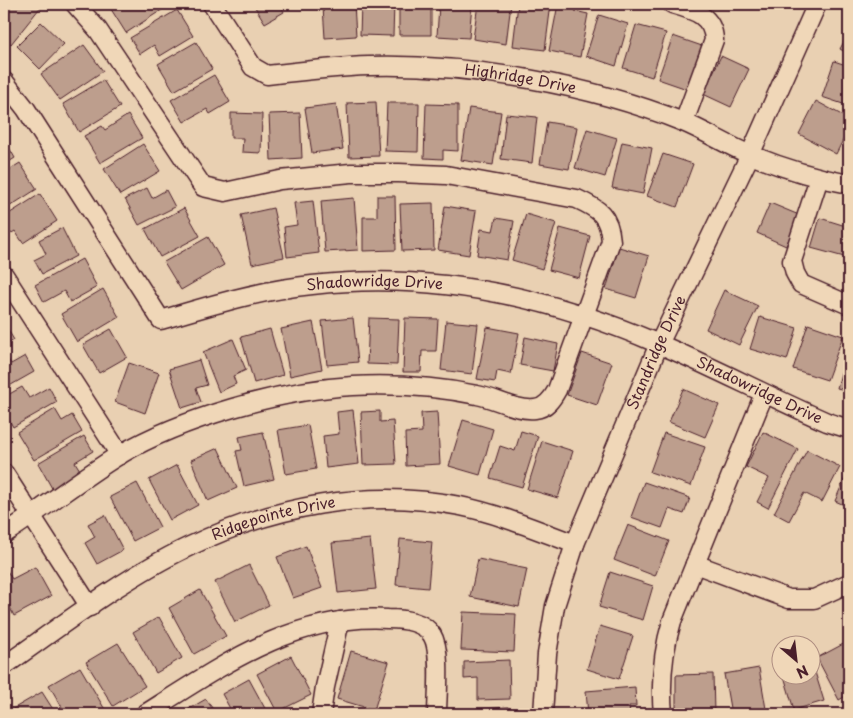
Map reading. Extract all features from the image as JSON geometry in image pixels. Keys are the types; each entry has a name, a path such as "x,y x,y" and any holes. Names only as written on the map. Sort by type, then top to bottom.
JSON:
{"street":[{"path":"4,534 120,455 193,421 275,398 326,388 360,386 432,389 478,395 536,410 551,401 557,390 611,241 606,218 592,206 577,199 446,175 351,173 280,180 225,192 203,187 98,30 75,4"},
{"name":"Highridge Drive","path":"212,4 253,67 267,75 369,66 430,68 497,74 618,101 684,122 750,155 819,178 849,184"},
{"path":"672,4 702,14 714,30 714,40 684,122"},
{"name":"Standridge Drive","path":"544,714 547,654 555,606 575,544 659,344 750,155 817,4"},
{"name":"Shadowridge Drive","path":"4,81 26,108 161,320 216,303 312,284 379,280 460,285 513,295 584,315 659,344 764,394 827,422 849,429"},
{"path":"819,178 795,246 792,261 793,267 801,284 849,305"},
{"path":"4,275 120,455"},
{"path":"663,714 661,695 666,642 681,596 764,394"},
{"path":"4,473 90,607"},
{"name":"Ridgepointe Drive","path":"4,666 90,607 188,547 245,524 290,510 372,498 393,498 458,506 486,512 575,544"},
{"path":"695,564 789,600 814,598 849,583"},
{"path":"145,714 234,658 276,637 340,621 374,618 412,622 427,629 437,648 437,714"},
{"path":"321,714 340,621"}],"building":[{"path":"4,4 43,4 11,44 4,38"},
{"path":"112,4 171,4 126,33 109,6"},
{"path":"253,4 285,4 281,6 284,12 265,23"},
{"path":"337,4 354,4 356,36 325,38 323,7 337,6"},
{"path":"361,4 394,4 393,36 360,35"},
{"path":"399,4 431,4 431,35 399,35"},
{"path":"454,4 472,4 469,38 437,36 439,5 454,6"},
{"path":"478,4 511,4 506,44 473,39"},
{"path":"518,4 551,4 545,50 513,46"},
{"path":"558,4 576,4 575,11 588,14 580,57 549,51"},
{"path":"177,10 193,36 160,56 154,45 140,54 130,38"},
{"path":"599,15 628,24 616,66 586,56"},
{"path":"41,22 64,44 40,69 17,46"},
{"path":"636,25 666,33 652,77 623,68"},
{"path":"849,32 849,54 840,49"},
{"path":"673,36 702,46 687,89 658,79"},
{"path":"196,42 212,69 174,91 158,64"},
{"path":"84,45 103,71 60,100 41,74"},
{"path":"721,56 749,69 731,107 703,94"},
{"path":"834,61 849,66 849,106 822,97"},
{"path":"214,75 230,102 210,114 207,109 184,122 171,100"},
{"path":"103,80 120,107 79,132 63,104"},
{"path":"816,101 849,119 849,128 836,154 799,134"},
{"path":"376,102 379,156 349,157 347,103"},
{"path":"387,103 419,103 418,152 385,151"},
{"path":"336,104 343,149 312,153 305,108"},
{"path":"426,104 458,105 458,151 443,150 443,159 424,158"},
{"path":"469,108 501,112 493,165 461,160"},
{"path":"231,113 262,114 261,153 242,152 243,138 231,138"},
{"path":"300,113 302,158 271,160 269,114"},
{"path":"506,114 537,117 532,163 501,159"},
{"path":"128,115 142,138 100,163 84,136 102,126 105,130"},
{"path":"547,122 577,127 569,169 540,164"},
{"path":"587,129 617,138 605,177 575,168"},
{"path":"4,139 15,158 4,165"},
{"path":"622,142 652,148 643,194 612,188"},
{"path":"143,144 160,171 120,195 104,169"},
{"path":"663,154 693,164 677,207 647,196"},
{"path":"20,163 37,189 4,210 4,173"},
{"path":"147,188 152,198 166,190 175,207 139,225 125,199"},
{"path":"40,194 57,221 23,243 15,231 7,236 4,230 4,217"},
{"path":"377,196 395,196 396,250 363,251 363,217 377,217"},
{"path":"354,198 358,250 325,252 321,201"},
{"path":"313,201 319,253 287,257 284,227 297,225 294,203"},
{"path":"433,203 434,250 402,251 400,204"},
{"path":"770,203 799,215 786,246 757,233"},
{"path":"445,206 476,211 469,255 438,250"},
{"path":"184,208 200,236 160,257 145,229"},
{"path":"273,208 284,257 252,264 241,215"},
{"path":"526,214 556,223 542,269 512,260"},
{"path":"496,218 514,221 507,260 477,255 481,229 493,231"},
{"path":"820,218 849,227 848,258 811,248"},
{"path":"62,228 76,256 42,274 34,260 46,254 39,240"},
{"path":"560,228 590,236 579,278 549,270"},
{"path":"208,237 224,265 181,290 164,262"},
{"path":"619,247 649,256 636,298 606,289"},
{"path":"82,259 97,287 70,302 64,291 44,302 35,285"},
{"path":"103,289 119,317 77,342 61,314"},
{"path":"724,290 758,306 739,345 706,329"},
{"path":"760,317 797,328 787,360 750,349"},
{"path":"353,318 358,362 327,365 322,321"},
{"path":"369,318 399,319 397,365 367,364"},
{"path":"405,318 438,319 436,351 422,351 421,372 403,372"},
{"path":"446,321 478,324 472,374 441,370"},
{"path":"313,322 322,369 290,376 281,329"},
{"path":"4,323 14,340 4,346"},
{"path":"808,324 843,336 827,380 793,369"},
{"path":"487,327 519,333 511,374 497,371 495,382 477,379"},
{"path":"111,329 127,357 99,373 83,345"},
{"path":"270,329 283,375 254,383 241,337"},
{"path":"525,337 558,344 553,371 520,365"},
{"path":"233,339 246,370 233,376 236,384 219,392 203,352"},
{"path":"4,353 11,364 25,356 34,372 4,389"},
{"path":"582,353 612,363 597,405 567,395"},
{"path":"846,355 849,356 849,391 837,388"},
{"path":"199,360 207,385 196,388 201,402 182,408 169,369"},
{"path":"129,363 159,373 145,413 115,402"},
{"path":"22,387 29,398 49,387 57,402 13,427 4,411 4,397"},
{"path":"683,389 719,405 705,437 669,422"},
{"path":"55,409 62,421 72,415 82,432 34,460 17,432"},
{"path":"353,410 359,464 326,468 323,436 339,434 337,412"},
{"path":"380,411 380,422 393,421 396,464 363,465 361,412"},
{"path":"437,412 440,464 406,466 405,433 422,432 421,413"},
{"path":"463,420 493,429 480,475 449,466"},
{"path":"308,425 316,469 286,474 278,430"},
{"path":"521,431 538,436 522,487 490,478 500,446 515,451"},
{"path":"263,432 274,479 244,486 236,451 242,450 239,437"},
{"path":"763,432 798,449 768,508 757,502 769,478 746,467"},
{"path":"664,433 705,447 691,486 650,472"},
{"path":"84,436 93,451 75,462 83,475 54,492 38,463"},
{"path":"542,441 573,451 558,498 527,489"},
{"path":"218,448 237,488 208,501 191,460"},
{"path":"807,450 840,467 822,502 804,493 789,521 774,513"},
{"path":"177,465 198,505 170,520 149,480"},
{"path":"849,468 849,507 835,501"},
{"path":"644,482 690,498 684,514 669,509 662,528 631,517"},
{"path":"137,483 160,527 133,541 110,497"},
{"path":"105,515 123,550 97,564 85,543 95,537 88,524"},
{"path":"628,525 669,541 655,576 614,560"},
{"path":"370,539 376,589 338,593 332,543"},
{"path":"400,539 432,542 428,588 396,585"},
{"path":"306,546 322,588 293,598 277,557"},
{"path":"478,559 527,569 519,607 470,597"},
{"path":"249,565 269,605 235,622 215,582"},
{"path":"35,567 51,596 14,616 4,596 4,570 6,569 12,579"},
{"path":"610,572 653,586 643,620 599,607"},
{"path":"200,590 226,636 194,654 169,608"},
{"path":"463,612 516,614 514,652 461,650"},
{"path":"159,617 182,658 156,673 133,632"},
{"path":"600,626 633,636 619,679 587,669"},
{"path":"849,641 849,694 839,700 820,664 820,656"},
{"path":"118,643 145,686 113,706 86,662"},
{"path":"351,651 389,662 374,710 337,699"},
{"path":"291,656 311,695 277,712 257,674"},
{"path":"509,660 510,699 478,700 478,678 464,679 464,662"},
{"path":"80,667 107,713 66,714 49,685"},
{"path":"759,668 766,709 731,714 724,674"},
{"path":"713,674 714,713 676,713 676,675"},
{"path":"249,679 268,714 233,714 222,694"},
{"path":"787,686 819,686 824,701 794,710"},
{"path":"635,687 636,706 629,706 630,714 588,714 586,691"},
{"path":"42,692 56,714 13,714 11,710"},
{"path":"206,699 216,714 180,714"},
{"path":"508,707 508,714 460,714 460,711"}]}
